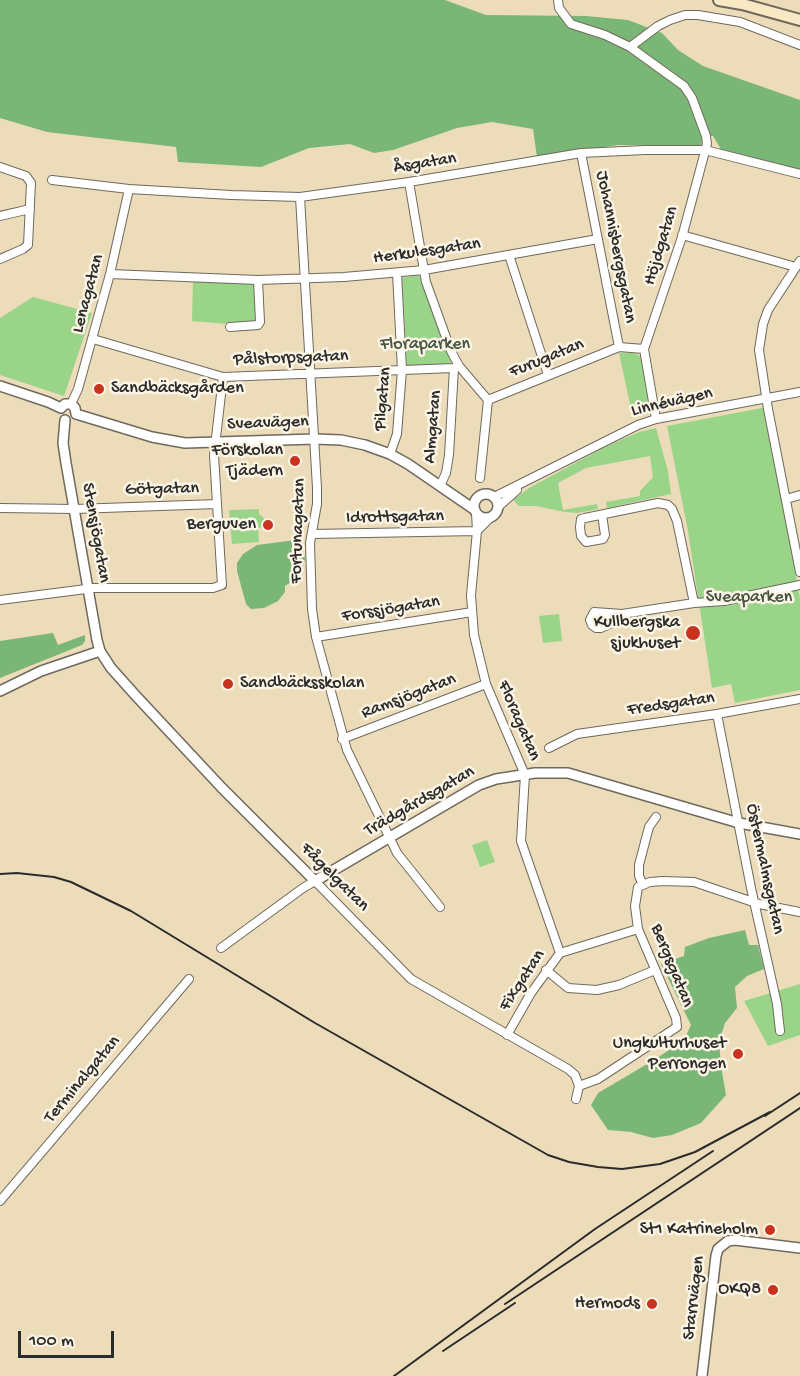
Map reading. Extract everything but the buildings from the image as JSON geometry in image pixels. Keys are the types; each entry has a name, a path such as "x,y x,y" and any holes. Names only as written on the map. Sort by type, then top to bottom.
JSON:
{"main road":[{"path":"718,0 742,4 800,20"}],"street":[{"path":"558,0 560,8 571,24 630,47 670,75 689,92 706,136 705,150"},
{"path":"630,47 658,26 685,15 740,22 800,45"},
{"name":"Åsgatan","path":"52,180 129,189 231,195 300,196 409,182 581,153 705,150 800,174"},
{"name":"Höjdgatan","path":"656,420 644,349 682,235 705,150"},
{"name":"Johannisbergsgatan","path":"581,153 619,347"},
{"path":"0,167 29,178 31,183 28,245 0,259"},
{"path":"409,182 426,282 456,367 488,400 480,478"},
{"name":"Lenagatan","path":"71,404 78,389 93,339 129,189"},
{"name":"Fortunagatan","path":"300,196 317,488 310,543 316,637 342,739 397,853 440,907"},
{"path":"0,216 30,209"},
{"path":"682,235 798,264 775,297 763,324 759,350 800,572"},
{"name":"Herkulesgatan","path":"110,274 258,280 398,273 598,239"},
{"path":"509,255 548,375"},
{"name":"Pilgatan","path":"390,454 397,434 402,370 398,273"},
{"path":"230,327 258,325 260,322 258,280"},
{"name":"Pålstorpsgatan","path":"93,339 223,376 456,367"},
{"path":"619,347 644,349"},
{"name":"Furugatan","path":"488,400 619,347"},
{"name":"Almgatan","path":"440,486 446,473 449,455 456,367"},
{"path":"0,600 88,588 219,587 222,585 214,443 223,376"},
{"path":"0,386 61,408"},
{"name":"Linnévägen","path":"494,497 626,429 656,420 767,398 779,398 800,392"},
{"path":"65,404 71,404 76,414 71,420 66,420 60,415 61,408 65,404"},
{"name":"Sveavägen","path":"76,414 173,442 214,443 315,439 342,440 365,445 390,454 476,511"},
{"name":"Stensjögatan","path":"66,420 63,443 100,651"},
{"name":"Linnévägen","path":"498,507 527,481"},
{"name":"Sveavägen","path":"450,493 479,497"},
{"path":"477,531 497,512 498,507 494,497 487,494 479,497 475,502 476,511 482,518 490,518"},
{"path":"786,499 800,495"},
{"path":"602,515 658,503 663,503 672,509 677,521 694,603"},
{"name":"Götgatan","path":"0,508 75,509 217,504"},
{"name":"Floragatan","path":"476,511 472,612 479,662 486,684 525,775 521,841 560,953"},
{"name":"Idrottsgatan","path":"312,534 477,531"},
{"path":"622,614 694,603 724,601 800,585"},
{"name":"Forssjögatan","path":"316,637 472,612"},
{"path":"0,691 41,671 100,651"},
{"name":"Fågelgatan","path":"100,651 111,668 222,788 411,979 568,1069 575,1076 579,1086"},
{"name":"Ramsjögatan","path":"342,739 486,684"},
{"name":"Fredsgatan","path":"549,748 577,734 717,714 800,699"},
{"name":"Östermalmsgatan","path":"717,714 777,1004 780,1031"},
{"name":"Trädgårdsgatan","path":"221,948 303,888 479,785 496,779 548,772 568,773 739,823 800,834"},
{"name":"Bergsgatan","path":"579,1086 598,1079 677,1027 676,1018 638,929 636,893 638,887 643,885 639,876 639,865 649,827 656,817"},
{"path":"643,885 663,881 694,882 755,902 800,912"},
{"name":"Fixgatan","path":"507,1035 546,970 560,953 638,929"},
{"path":"546,970 568,987 597,990 619,985 655,970"},
{"name":"Terminalgatan","path":"0,1202 189,979"},
{"path":"576,1099 579,1086"},
{"name":"Starrvägen","path":"702,1376 716,1256 723,1244 740,1240 800,1248"}],"green space":[{"path":"0,0 445,0 486,15 586,16 628,20 662,33 678,50 703,66 800,100 800,170 722,151 713,136 703,135 701,146 618,145 537,157 533,129 492,122 457,128 393,150 374,153 350,144 309,148 261,167 178,162 176,147 47,132 0,118"},
{"name":"Floraparken","path":"418,275 424,283 451,362 448,365 407,366 402,278"},
{"path":"193,280 255,284 256,323 228,324 192,321"},
{"path":"33,297 92,313 64,396 0,375 0,318"},
{"path":"619,353 634,353 642,357 651,413 633,418"},
{"name":"Sveaparken","path":"767,407 800,599 800,690 735,703 731,684 712,688 688,531 667,426"},
{"path":"656,428 668,471 671,494 607,508 606,502 640,496 640,491 653,477 650,456 586,468 558,483 563,510 597,504 598,509 577,513 565,512 536,506 519,506 513,500 529,488 605,447 639,432"},
{"path":"259,509 259,514 266,520 266,527 258,528 259,542 232,544 229,510"},
{"path":"296,540 303,550 305,559 302,570 296,579 285,586 285,592 278,601 264,608 251,609 246,604 237,563 243,554 257,545"},
{"path":"559,614 562,641 543,643 539,616"},
{"path":"53,633 58,645 85,635 85,641 82,645 0,678 0,641"},
{"path":"487,840 495,862 480,867 472,845"},
{"path":"745,930 749,945 758,945 764,969 747,976 735,987 737,1008 725,1023 719,1042 726,1095 701,1123 672,1135 653,1138 631,1132 608,1130 591,1105 598,1093 684,1040 691,1025 661,964 684,956 685,947 709,938"},
{"path":"800,984 800,1035 768,1046 744,1001"}],"railway":[{"path":"0,874 17,873 54,877 71,882 131,911 315,1023 548,1155 569,1162 622,1169 660,1164 695,1152 770,1112"},
{"path":"765,1116 800,1093"},
{"path":"505,1304 800,1108"},
{"path":"394,1376 595,1229 713,1151"},
{"path":"443,1351 515,1303"}],"place":[{"name":"Sandbäcksgården","path":"99,389"},
{"name":"Förskolan Tjädern","path":"295,461"},
{"name":"Berguven","path":"268,525"},
{"name":"Kullbergska sjukhuset","path":"693,633"},
{"name":"Sandbäcksskolan","path":"228,684"},
{"name":"Ungkulturhuset Perrongen","path":"738,1054"},
{"name":"St1 Katrineholm","path":"770,1230"},
{"name":"OKQ8","path":"773,1290"},
{"name":"Hermods","path":"652,1304"}]}
